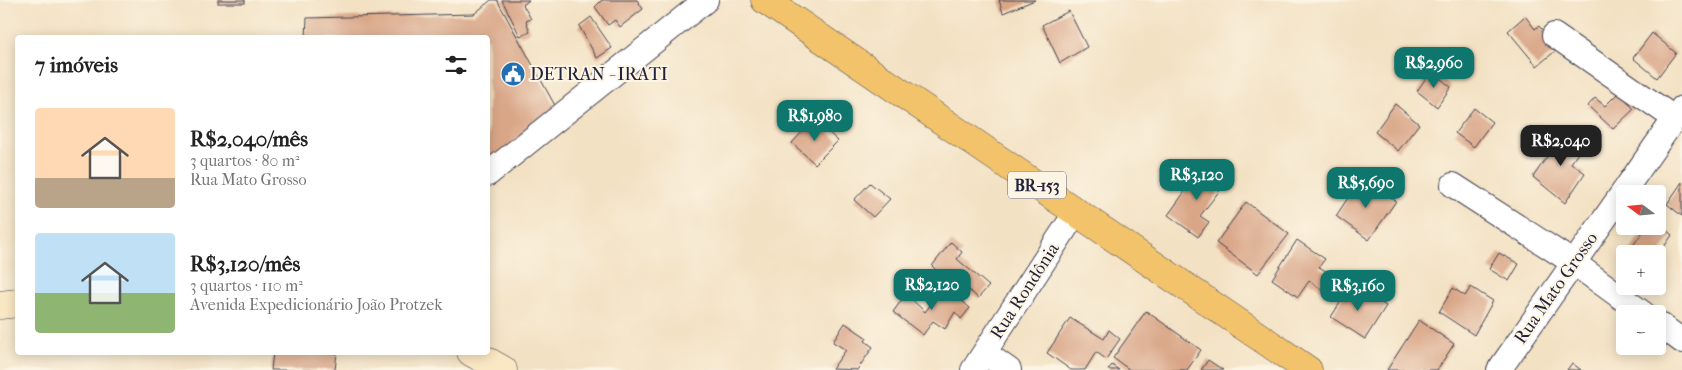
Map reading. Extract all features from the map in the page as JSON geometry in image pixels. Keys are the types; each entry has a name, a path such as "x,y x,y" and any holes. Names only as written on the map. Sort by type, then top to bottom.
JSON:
{"highway":[{"name":"BR-153","path":"765,0 1308,370"}],"main road":[{"path":"0,305 15,304"},
{"path":"476,355 503,370"}],"street":[{"path":"490,172 706,0"},
{"path":"1554,35 1678,113"},
{"name":"Rua Mato Grosso","path":"1499,370 1678,113"},
{"path":"1453,185 1574,263 1632,305"},
{"name":"Rua Rondônia","path":"979,362 1076,212"},
{"path":"1666,330 1682,341"},
{"path":"979,362 1009,370"}],"building":[{"path":"218,0 245,0 245,3 218,3"},
{"name":"DETRAN - IRATI","path":"491,0 497,0 558,111 490,160 490,35 306,35 307,18 474,14"},
{"path":"502,0 529,0 523,5 531,19 526,21 530,32 520,36"},
{"path":"602,0 637,0 643,9 620,27 615,20 608,25 595,7"},
{"path":"999,0 1035,0 1003,13"},
{"path":"1069,11 1087,47 1060,63 1042,25"},
{"path":"1525,16 1535,29 1539,26 1559,48 1537,66 1508,31"},
{"path":"591,17 612,48 597,58 579,26"},
{"path":"1652,33 1676,53 1657,78 1633,58"},
{"path":"1431,71 1451,87 1437,107 1417,91"},
{"path":"1619,92 1634,109 1613,129 1588,106 1595,98 1605,106"},
{"path":"1395,104 1419,124 1398,151 1375,132"},
{"path":"1474,108 1492,122 1474,147 1455,133"},
{"path":"814,119 838,141 815,164 792,143"},
{"path":"1561,130 1583,146 1571,163 1585,173 1565,203 1533,177 1551,151 1548,148"},
{"path":"1204,165 1227,181 1200,216 1209,222 1198,237 1168,215"},
{"path":"1361,178 1396,201 1369,240 1336,216"},
{"path":"1682,182 1682,216 1667,204"},
{"path":"870,183 890,199 873,217 854,200"},
{"path":"1246,202 1289,234 1258,274 1216,243"},
{"path":"1666,230 1672,235 1665,245 1633,245 1641,235 1666,235"},
{"path":"1297,240 1325,259 1319,267 1334,276 1324,291 1309,281 1298,297 1272,279"},
{"path":"951,242 962,252 957,259 989,286 978,298 952,275 947,281 932,266"},
{"path":"1499,253 1519,264 1509,281 1489,269"},
{"path":"1352,284 1386,306 1365,339 1331,317"},
{"path":"945,286 970,308 961,319 955,312 945,329 933,321 923,335 893,312 906,294 925,312"},
{"path":"1471,287 1493,301 1474,335 1439,312 1453,288 1465,296"},
{"path":"1146,311 1201,350 1187,370 1130,370 1113,358"},
{"path":"1070,318 1104,339 1109,330 1120,339 1106,359 1096,352 1085,370 1071,370 1047,353"},
{"path":"1419,320 1454,344 1437,370 1387,370"},
{"path":"845,323 867,338 865,341 873,347 857,370 832,369 846,350 833,342"},
{"path":"273,355 337,355 335,370 271,370"},
{"path":"1208,360 1223,370 1201,370"},
{"path":"1572,363 1581,370 1567,370"},
{"path":"1112,365 1119,370 1108,370"}],"place":[{"name":"DETRAN - IRATI","path":"513,74"}]}
